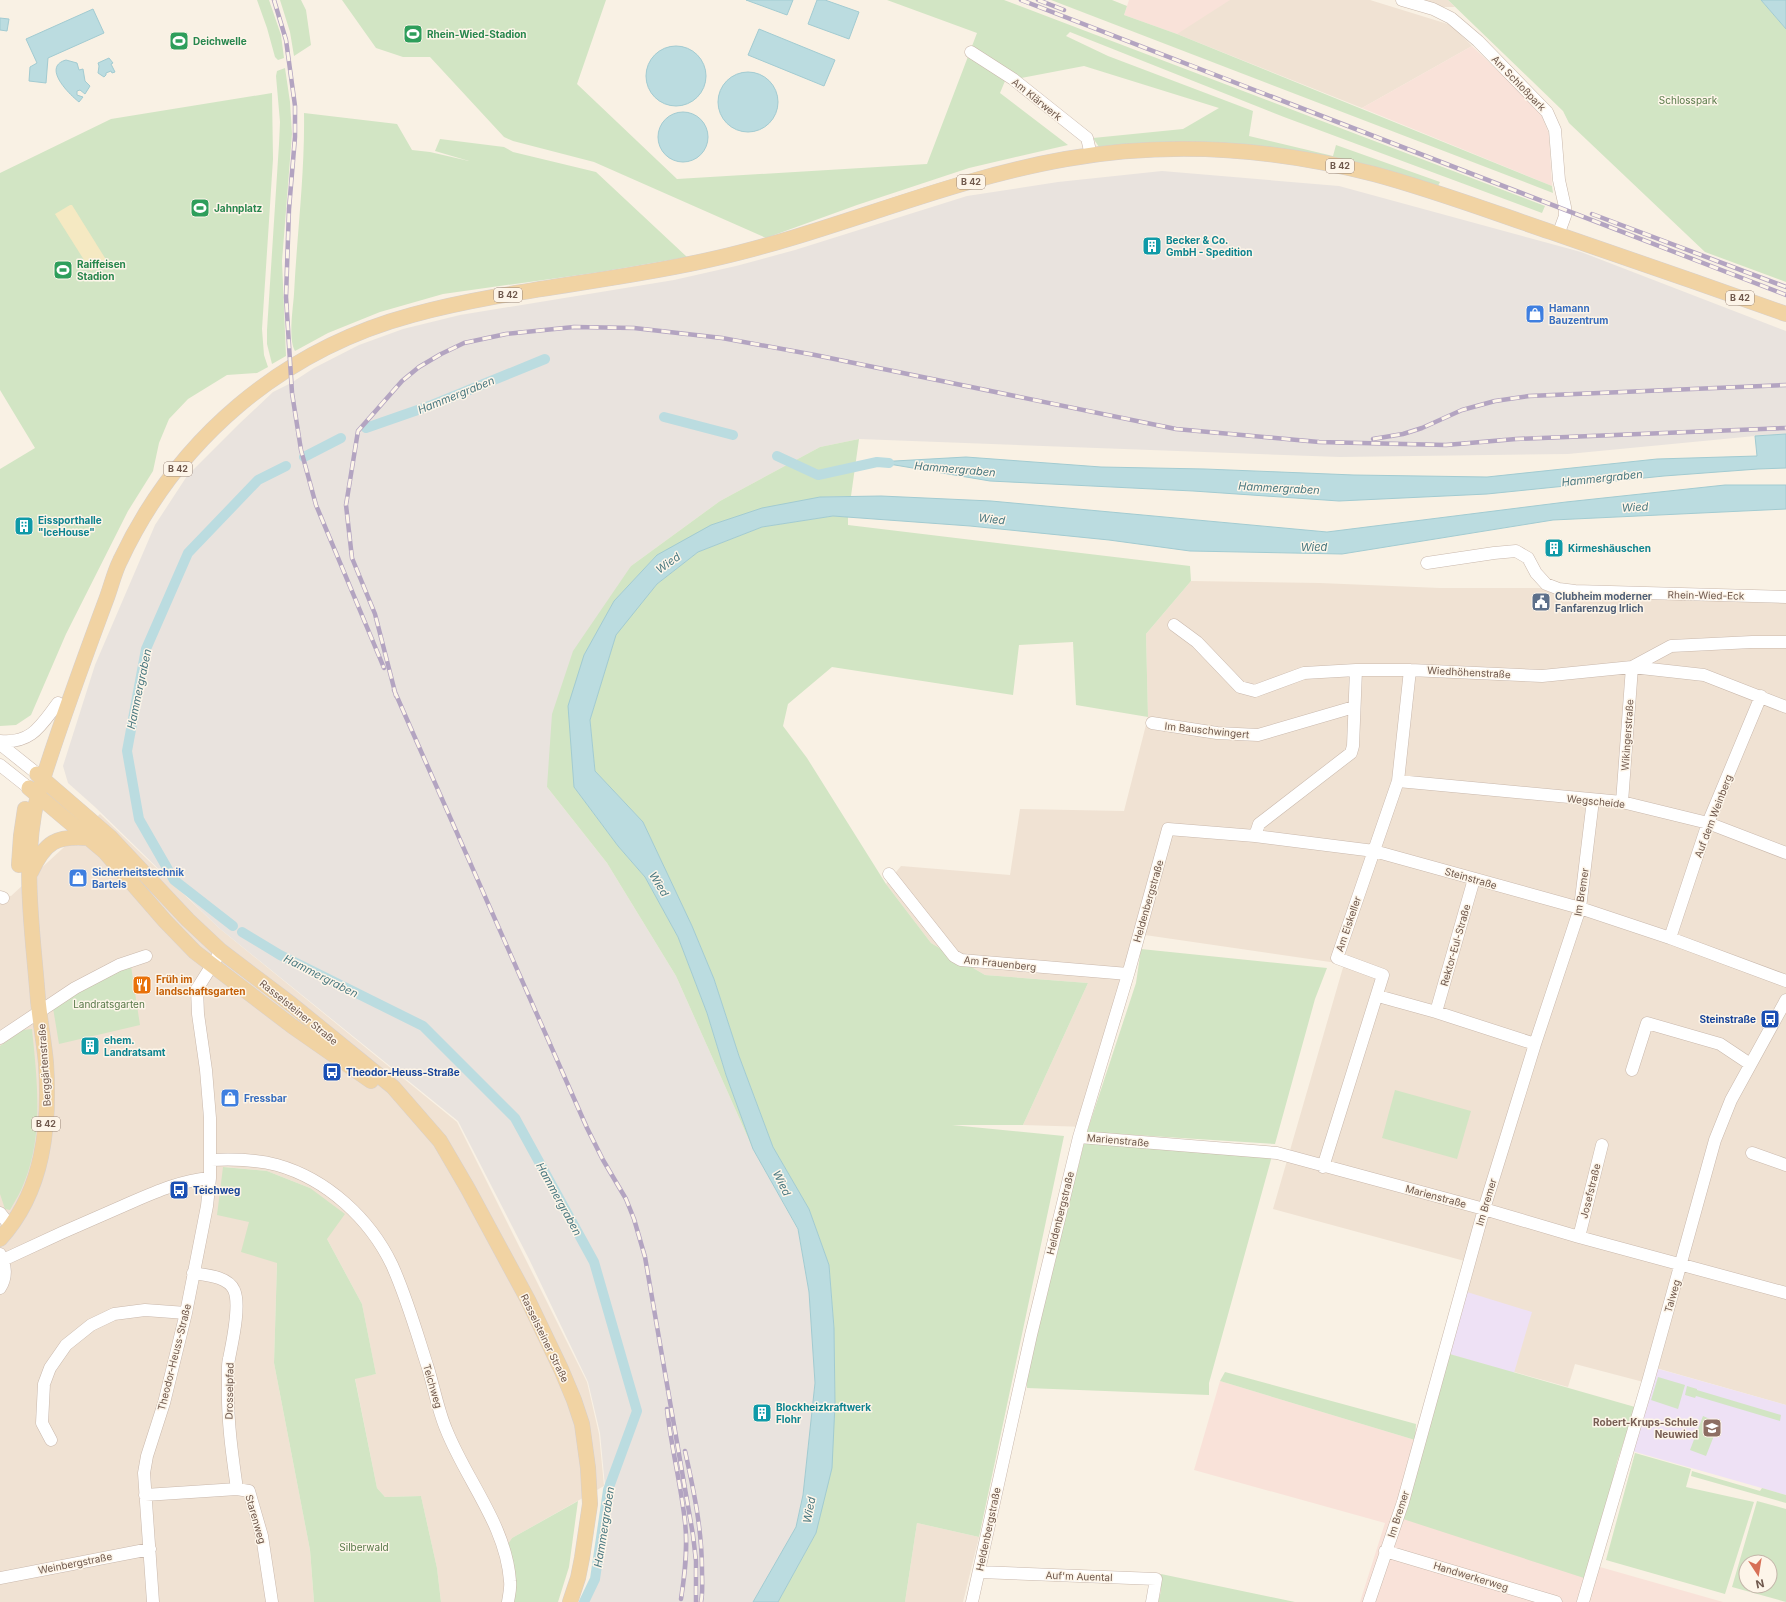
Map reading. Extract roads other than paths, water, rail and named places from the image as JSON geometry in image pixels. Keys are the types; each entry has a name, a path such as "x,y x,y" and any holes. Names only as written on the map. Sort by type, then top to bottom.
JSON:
{"main road":[{"name":"B 42","path":"39,775 114,575 135,532 175,472 210,432 242,402 276,376 313,354 346,338 408,316 457,304 655,272 720,258 804,235 986,177 1041,164 1091,155 1142,150 1196,149 1252,152 1307,160 1352,169 1403,183 1452,197 1786,314"},
{"name":"B 42","path":"39,775 58,703 97,602 114,575"},
{"name":"Berggärtenstraße","path":"39,775 20,836 20,884 30,968 39,1006"},
{"name":"Rasselsteiner Straße","path":"39,775 110,837 188,920 221,951 291,1004 393,1087 440,1141 468,1189 528,1300 574,1400 582,1424 586,1446 590,1504 578,1578 570,1602"},
{"name":"Berggärtenstraße","path":"0,1239 11,1227 21,1212 31,1191 40,1164 45,1135 48,1096 29,877 34,792"},
{"name":"Rasselsteiner Straße","path":"34,792 90,838 118,866 180,936 212,966 292,1026 406,1103"},
{"path":"29,877 37,860 48,845 60,839 90,838"}],"street":[{"name":"Am Schloßpark","path":"1406,1 1445,14 1457,22 1547,112 1555,130 1558,180 1565,207 1565,216 1558,235"},
{"name":"Am Klärwerk","path":"971,52 1013,79 1087,138 1091,155"},
{"name":"Rhein-Wied-Eck","path":"1427,563 1516,551 1528,558 1536,573 1546,584 1559,589 1575,591 1786,597"},
{"name":"Wiedhöhenstraße","path":"1174,625 1198,642 1240,687 1255,691 1304,673 1356,670 1410,670 1542,676 1632,667 1704,675 1786,707"},
{"path":"1632,667 1671,646 1786,642"},
{"name":"Wikingerstraße","path":"1622,802 1632,667"},
{"path":"1255,836 1259,824 1351,753 1353,746 1356,670"},
{"name":"Am Eiskeller","path":"1323,1167 1378,996 1383,975 1337,958 1398,781 1410,670"},
{"name":"Auf dem Weinberg","path":"1670,938 1708,823 1761,696"},
{"path":"0,741 21,740 27,737 39,727 58,703"},
{"name":"Im Bauschwingert","path":"1152,723 1217,733 1258,735 1354,707"},
{"path":"0,744 39,775"},
{"path":"0,765 34,792"},
{"name":"Wegscheide","path":"1398,781 1622,802 1708,823 1786,853"},
{"name":"Im Bremer","path":"1369,1602 1402,1502 1484,1209 1535,1044 1580,908 1593,800"},
{"name":"Steinstraße","path":"1168,829 1255,836 1374,851 1580,908 1670,938 1786,981"},
{"name":"Heldenbergstraße","path":"972,1602 1031,1335 1079,1137 1128,974 1168,829"},
{"name":"Am Frauenberg","path":"889,874 954,956 961,960 1128,974"},
{"name":"Rektor-Eul-Straße","path":"1436,1012 1474,879"},
{"name":"Theodor-Heuss-Straße","path":"153,1602 144,1473 147,1456 164,1402 186,1313 207,1206 211,1160 210,1118 206,1070 198,1014 197,989 221,951"},
{"path":"0,1038 39,1006 119,965 146,956"},
{"path":"1378,996 1436,1012 1535,1044"},
{"name":"Talweg","path":"1583,1602 1681,1265 1715,1140 1731,1100 1786,1000"},
{"path":"1632,1070 1648,1023 1720,1044 1750,1064"},
{"name":"Marienstraße","path":"1079,1137 1277,1153 1323,1167 1484,1209 1579,1237 1786,1293"},
{"name":"Josefstraße","path":"1579,1237 1602,1145"},
{"path":"1752,1153 1786,1165"},
{"name":"Teichweg","path":"211,1160 236,1159 258,1162 292,1170 319,1184 347,1204 366,1222 392,1264 429,1370 445,1428 461,1464 481,1499 503,1544 510,1582 508,1602"},
{"path":"0,1288 5,1278 2,1257 172,1185 191,1180 210,1178"},
{"path":"0,1213 11,1227"},
{"name":"Drosselpfad","path":"193,1273 214,1277 228,1283 234,1290 234,1333 228,1361 228,1421 237,1489"},
{"path":"51,1440 42,1423 44,1384 50,1368 66,1345 90,1325 114,1314 145,1310 186,1313"},
{"name":"Starenweg","path":"145,1495 237,1489 249,1491 262,1536 272,1602"},
{"name":"Weinbergstraße","path":"0,1578 150,1549"},
{"name":"Handwerkerweg","path":"1385,1551 1556,1602"},
{"name":"Auf'm Auental","path":"979,1572 1156,1579 1152,1602"}],"water":[{"path":"746,0 793,0 787,15"},
{"path":"817,0 825,0 859,12 849,39 808,24"},
{"path":"1761,0 1786,0 1786,29"},
{"path":"93,9 104,33 48,58 46,83 29,81 30,67 37,63 26,39"},
{"path":"0,18 9,19 7,31 0,30"},
{"path":"759,29 835,60 824,86 748,55"},
{"path":"670,46 682,46 693,51 701,59 706,70 704,88 693,101 682,106 670,106 659,101 651,93 646,82 646,70 651,59 659,51"},
{"path":"109,58 113,63 111,64 115,72 112,73 111,71 106,73 104,77 98,73 98,63"},
{"path":"66,60 77,63 79,70 83,69 85,81 90,86 85,94 80,90 77,91 77,95 83,97 79,102 64,87 57,75 56,69 59,64"},
{"path":"742,72 754,72 765,77 773,85 778,96 776,114 765,127 754,132 742,132 731,127 723,119 718,108 718,96 723,85 731,77"},
{"path":"678,112 688,112 701,119 708,132 708,142 701,155 688,162 678,162 669,158 662,151 658,142 658,132 662,123 669,116"},
{"path":"1786,434 1786,468 1664,476 1487,494 1339,501 1193,491 990,481 877,462 966,457 1101,467 1205,469 1354,475 1487,477 1657,459 1757,456 1755,436"},
{"name":"Wied","path":"1725,485 1786,485 1786,509 1553,520 1342,554 1190,551 1109,540 970,526 833,516 762,527 698,552 657,584 616,635 590,720 595,771 643,822 692,926 714,979 739,1056 773,1147 809,1209 829,1265 834,1328 835,1404 832,1468 816,1533 778,1602 753,1602 796,1527 803,1495 815,1383 809,1292 798,1229 753,1149 726,1075 707,1013 678,937 645,877 618,846 574,787 568,706 584,655 614,601 657,555 711,525 762,508 820,497 881,496 991,501 1327,532 1566,502"}],"waterway":[{"name":"Hammergraben","path":"366,428 432,405 545,359"},
{"name":"Hammergraben","path":"664,417 733,435"},
{"name":"Hammergraben","path":"304,457 341,438"},
{"name":"Hammergraben","path":"777,456 818,475 877,462 889,463"},
{"name":"Hammergraben","path":"233,926 174,880 139,819 127,751 146,649 188,553 258,480 286,466"},
{"name":"Hammergraben","path":"242,932 280,955 423,1026 515,1118 594,1262 637,1411 608,1490 595,1579 584,1602"}],"railway":[{"path":"274,0 286,40 295,106 295,137 289,209 286,297 292,393 301,450 316,505 384,668"},
{"path":"1021,0 1786,295"},
{"path":"1038,0 1064,10"},
{"path":"1592,214 1786,287"},
{"path":"396,696 375,614 352,558 346,505 358,431 402,381 419,367 464,343 506,334 574,327 634,328 722,338 815,355 1176,429 1319,442 1446,445 1516,439 1786,428"},
{"path":"1373,439 1403,434 1422,428 1462,410 1495,401 1529,396 1786,385"},
{"path":"394,690 587,1128 603,1160 626,1199 634,1219 645,1257 693,1535 696,1561 696,1602"},
{"path":"667,1409 686,1532 686,1560 681,1599"},
{"path":"685,1451 701,1541 701,1602"}],"place":[{"name":"Rhein-Wied-Stadion","path":"413,34"},
{"name":"Deichwelle","path":"179,41"},
{"name":"Jahnplatz","path":"200,208"},
{"name":"Becker & Co. GmbH - Spedition","path":"1152,246"},
{"name":"Raiffeisen Stadion","path":"63,270"},
{"name":"Hamann Bauzentrum","path":"1535,314"},
{"name":"Eissporthalle \"IceHouse\"","path":"24,526"},
{"name":"Kirmeshäuschen","path":"1554,548"},
{"name":"Clubheim moderner Fanfarenzug Irlich","path":"1541,602"},
{"name":"Sicherheitstechnik Bartels","path":"78,878"},
{"name":"Früh im landschaftsgarten","path":"142,985"},
{"name":"Steinstraße","path":"1770,1019"},
{"name":"ehem. Landratsamt","path":"90,1046"},
{"name":"Theodor-Heuss-Straße","path":"332,1072"},
{"name":"Fressbar","path":"230,1098"},
{"name":"Teichweg","path":"179,1190"},
{"name":"Blockheizkraftwerk Flohr","path":"762,1413"},
{"name":"Robert-Krups-Schule Neuwied","path":"1712,1428"}],"park label":[{"name":"Schlosspark","path":"1688,100"},
{"name":"Landratsgarten","path":"109,1004"},
{"name":"Silberwald","path":"364,1547"}]}
